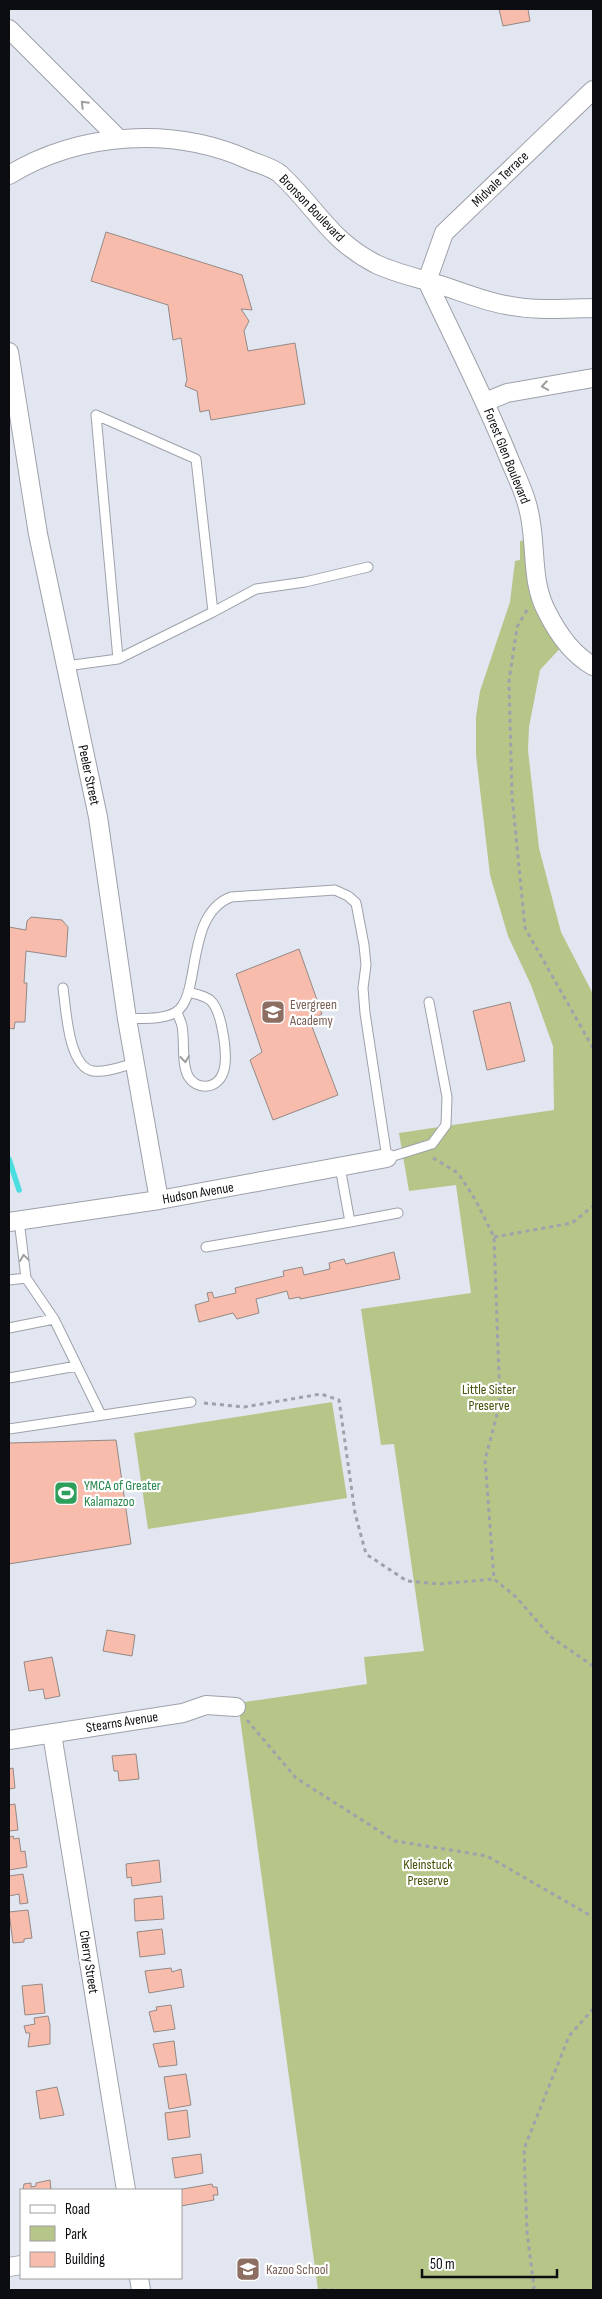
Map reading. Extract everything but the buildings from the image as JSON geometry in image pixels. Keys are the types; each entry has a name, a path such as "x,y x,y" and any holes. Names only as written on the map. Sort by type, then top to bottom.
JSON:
{"street":[{"path":"9,29 118,138"},
{"name":"Midvale Terrace","path":"427,281 444,233 593,90"},
{"name":"Bronson Boulevard","path":"9,175 64,151 92,142 118,138 161,138 224,148 279,173 332,233 354,251 378,264 505,305 538,309 593,308"},
{"name":"Forest Glen Boulevard","path":"427,281 485,402 527,504 539,590 546,611 559,633 588,663"},
{"name":"Peeler Street","path":"9,352 38,534 98,816 127,1019 158,1200"},
{"path":"485,402 507,393 593,378"},
{"name":"Hudson Avenue","path":"14,1221 158,1200 387,1158"},
{"name":"Stearns Avenue","path":"9,1740 183,1713 206,1705 236,1707"},
{"name":"Cherry Street","path":"52,1734 126,2189"}],"lane":[{"path":"118,659 96,415 196,459 213,612"},
{"path":"66,666 118,659 256,589 305,582 368,567"},
{"path":"127,1019 158,1017 177,1012 186,1000 194,955 211,910 219,901 231,897 335,890 348,896 356,903 364,944 366,965 363,988 365,1013 387,1158 432,1144 446,1126 447,1097 428,1002"},
{"path":"63,988 72,1049 80,1065 93,1071 135,1063"},
{"path":"177,1012 182,1027 187,1073 192,1082 201,1086 212,1087 219,1081 224,1072 226,1060 218,1012 210,1000 188,992"},
{"path":"340,1167 350,1222"},
{"path":"206,1247 398,1213"},
{"path":"14,1221 26,1278 54,1319 101,1415"},
{"path":"9,1280 26,1278"},
{"path":"9,1328 54,1319"},
{"path":"9,1378 77,1366"},
{"path":"9,1429 190,1402"}],"path":[{"path":"539,590 517,627 509,681 512,796 525,928 593,1048"},
{"path":"419,1149 458,1173 475,1199 494,1237 500,1403 485,1460 494,1579"},
{"path":"494,1237 572,1223 593,1206"},
{"path":"190,1402 244,1407 321,1394 339,1400 355,1513 366,1554 406,1582 439,1584 494,1579 516,1597 551,1637 593,1666"},
{"path":"236,1707 296,1778 396,1842 487,1856 593,1917"},
{"path":"533,2290 527,2232 524,2150 569,2036 593,2009"},
{"path":"323,2290 333,2290"}],"green space":[{"path":"532,539 535,586 565,643 540,670 529,727 528,750 539,848 561,932 593,994 593,2290 318,2290 238,1703 367,1684 364,1657 424,1651 394,1444 381,1445 361,1309 471,1293 456,1185 409,1191 399,1133 554,1110 553,1046 531,985 508,936 490,875 476,755 476,717 480,691 510,602 515,561 520,560 520,541"},
{"path":"332,1402 347,1498 148,1529 134,1433"}],"waterway":[{"path":"9,1159 19,1190"}],"place":[{"name":"Evergreen Academy","path":"273,1012"},
{"name":"YMCA of Greater Kalamazoo","path":"66,1493"},
{"name":"Kazoo School","path":"248,2269"}],"park label":[{"name":"Little Sister Preserve","path":"489,1398"},
{"name":"Kleinstuck Preserve","path":"428,1872"}]}
